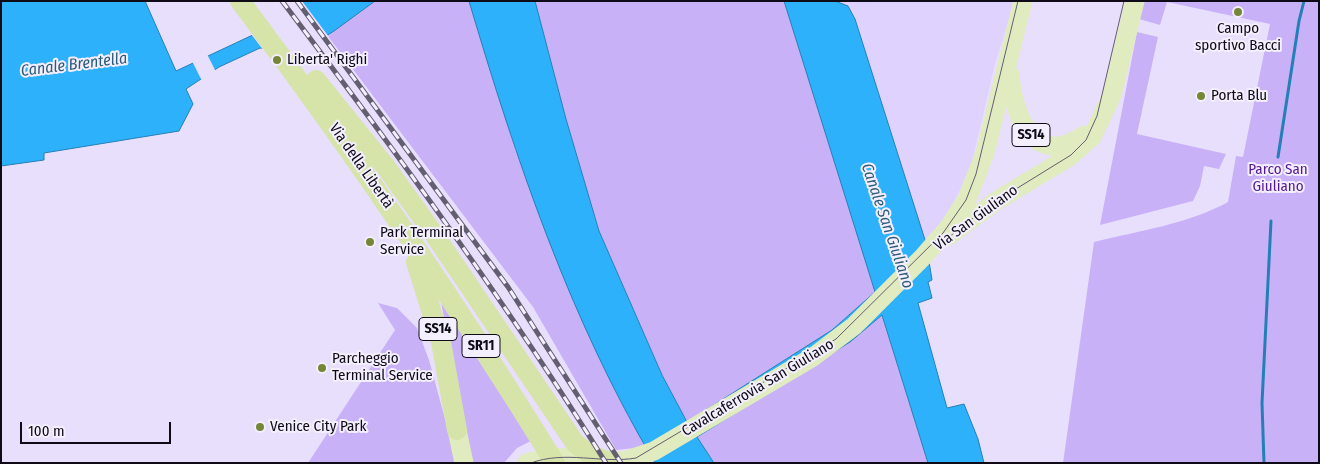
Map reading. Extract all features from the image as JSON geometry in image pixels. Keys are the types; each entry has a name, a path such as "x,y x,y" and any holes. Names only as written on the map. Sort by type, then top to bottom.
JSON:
{"highway":[{"name":"Via della Libertà","path":"240,1 359,139 467,302 570,463"},
{"name":"Via della Libertà","path":"256,1 311,84 350,150 555,463"},
{"path":"311,84 407,196 576,445 595,458 606,461"},
{"name":"SS14","path":"405,232 439,332 458,430"}],"main road":[{"name":"Via San Giuliano","path":"927,254 955,219 975,180 1010,56 1023,1"},
{"name":"Via San Giuliano","path":"927,254 988,206 1080,149 1092,137 1115,88 1135,1"},
{"name":"SS14","path":"1010,56 1015,108 1024,127 1038,141 1056,146 1070,144 1085,135 1102,119"},
{"name":"Cavalcaferrovia San Giuliano","path":"526,463 549,457 606,461 632,460 647,457 838,340 927,254"},
{"name":"SS14","path":"458,430 464,463"}],"shaded area":[{"path":"835,1 1015,1 995,64 970,170 945,220 925,240 855,19 848,6"}],"green space":[{"path":"375,1 469,1 516,152 645,447 616,450 533,307 327,35"},
{"path":"535,1 784,1 875,292 832,330 687,422 662,375 599,231 566,119"},
{"name":"Parco San Giuliano","path":"1143,1 1319,1 1319,463 1063,463 1094,242 1180,221 1213,210 1228,202 1236,156 1243,157 1270,24 1167,2 1160,25 1139,19"},
{"path":"1137,32 1158,37 1137,134 1226,154 1219,169 1204,166 1200,186 1193,201 1100,225"},
{"path":"441,301 531,441 517,448 504,463 470,463"},
{"path":"378,303 397,308 417,328 429,360 457,463 308,463 395,330"},
{"path":"882,315 928,463 714,463 696,438 850,342"}],"water":[{"name":"Canale Brentella","path":"1,1 145,1 176,71 257,33 260,1 375,1 334,31 300,52 260,48 219,67 186,89 193,104 179,131 44,153 44,160 1,166"},
{"name":"Canale San Giuliano","path":"469,1 535,1 566,119 599,231 662,375 687,422 832,330 875,292 784,1 835,1 848,6 855,19 926,243 932,280 928,282 932,298 918,303 947,408 964,404 978,439 984,463 928,463 882,315 850,342 697,437 714,463 655,463 625,409 571,296 526,179"}],"pier":[{"path":"258,1 302,1 329,37 301,54 264,51 251,34 255,31"},
{"path":"207,54 216,72 202,81 192,61"}],"waterway":[{"path":"1278,157 1299,21 1304,1"},
{"path":"1264,463 1262,403 1271,221"}],"tram line":[{"path":"531,463 544,459 570,457 636,458 836,339 943,233 966,200 976,174 1018,1"},
{"path":"941,245 958,229 1003,197 1071,155 1086,140 1097,116 1124,1"}],"railway":[{"path":"282,1 367,114 490,286 606,463"},
{"path":"297,1 508,287 621,463"}],"place":[{"name":"Campo sportivo Bacci","path":"1238,12"},
{"name":"Liberta' Righi","path":"277,60"},
{"name":"Porta Blu","path":"1201,96"},
{"name":"Park Terminal Service","path":"370,242"},
{"name":"Parcheggio Terminal Service","path":"322,368"},
{"name":"Venice City Park","path":"260,427"}]}
